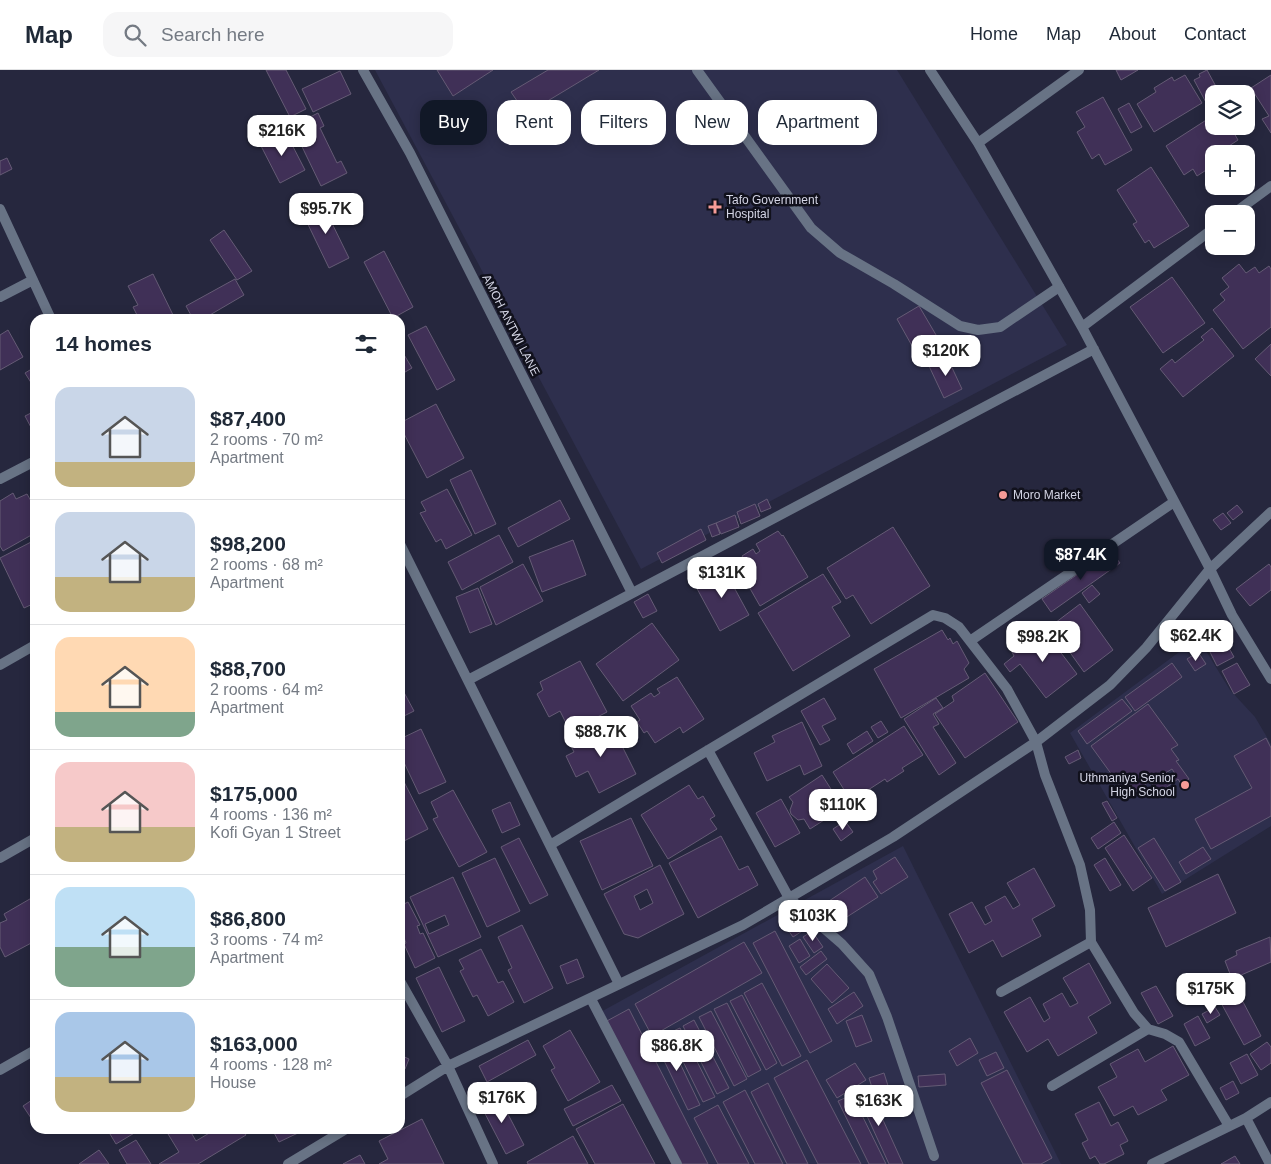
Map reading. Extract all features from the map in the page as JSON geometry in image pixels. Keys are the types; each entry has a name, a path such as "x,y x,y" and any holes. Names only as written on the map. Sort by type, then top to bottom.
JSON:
{"street":[{"name":"AMOH ANTWI LANE","path":"363,70 410,153 632,593"},
{"path":"697,70 810,228 840,253 894,284 960,326 978,330 1000,327 1059,286"},
{"path":"930,70 978,143 1082,326 1210,569 1232,615 1271,680"},
{"path":"978,143 1079,70"},
{"path":"1245,205 1271,186"},
{"path":"0,209 49,314"},
{"path":"1082,326 1205,235"},
{"path":"0,297 33,280"},
{"path":"468,680 1094,349"},
{"path":"0,479 30,464"},
{"path":"970,641 1174,502"},
{"path":"405,1093 448,1066 743,925 893,837 1036,742 1110,685 1146,648 1210,569 1271,512"},
{"path":"405,554 620,984"},
{"path":"550,845 933,615 945,618 959,627 1006,689 1036,742 1045,775 1080,865 1090,910 1091,942 1134,1013 1148,1029 1165,1034 1179,1042 1229,1126"},
{"path":"0,664 30,648"},
{"path":"708,750 789,898 842,944 869,974 887,1016 934,1156"},
{"path":"0,858 30,841"},
{"path":"1001,992 1091,942"},
{"path":"405,990 448,1066 492,1164"},
{"path":"591,999 677,1164"},
{"path":"1052,1086 1148,1029"},
{"path":"0,1070 30,1053"},
{"path":"1152,1164 1246,1118 1271,1102"},
{"path":"1246,1118 1270,1164"},
{"path":"288,1164 338,1134"}],"shaded area":[{"name":"Tafo Government Hospital","path":"375,70 897,70 1067,345 641,569"},
{"name":"Uthmaniya Senior High School","path":"1198,638 1230,690 1255,717 1271,744 1271,826 1162,894 1070,733"},
{"path":"903,846 1061,1164 672,1164 597,1014"}],"building":[{"path":"266,70 286,70 306,109 290,117"},
{"path":"437,70 493,70 453,96"},
{"path":"548,70 599,70 549,100 516,100 511,92"},
{"path":"1116,70 1138,70 1121,80"},
{"path":"1207,70 1215,85 1205,85 1205,101 1194,80 1200,77 1199,74"},
{"path":"340,71 351,94 313,112 302,89"},
{"path":"1185,75 1202,103 1154,132 1137,104 1156,92 1154,88 1172,77 1174,81"},
{"path":"1271,75 1271,133 1262,119 1269,116 1255,94 1255,85"},
{"path":"1103,97 1132,150 1105,165 1099,154 1092,159 1077,132 1085,127 1076,112"},
{"path":"1129,103 1142,127 1131,133 1118,109"},
{"path":"318,113 324,126 320,128 337,163 341,161 347,173 321,186 292,126"},
{"path":"1205,121 1205,135 1235,135 1238,140 1230,145 1205,145 1205,171 1197,176 1193,169 1184,175 1166,146"},
{"path":"285,131 305,170 280,183 260,144"},
{"path":"7,158 12,169 0,175 0,161"},
{"path":"1151,167 1189,226 1154,248 1149,240 1145,243 1133,224 1137,222 1117,190"},
{"path":"322,203 349,258 329,268 302,212"},
{"path":"224,230 252,271 237,280 210,240"},
{"path":"384,251 413,307 400,314 391,314 364,262"},
{"path":"1239,264 1246,273 1255,267 1259,273 1269,266 1271,269 1271,327 1243,349 1213,310 1225,300 1220,294 1229,287 1222,278"},
{"path":"153,274 173,314 136,314 133,307 138,305 128,286"},
{"path":"1172,277 1205,323 1163,353 1130,307"},
{"path":"235,279 244,295 212,314 190,314 186,306"},
{"path":"919,306 939,340 916,353 897,319"},
{"path":"426,326 455,380 437,390 408,335"},
{"path":"1212,328 1234,356 1183,397 1160,369 1172,359 1175,363 1204,340 1201,337"},
{"path":"8,330 23,357 0,370 0,335"},
{"path":"1271,344 1271,376 1255,359"},
{"path":"405,356 412,368 405,372"},
{"path":"947,357 962,389 944,398 929,366"},
{"path":"30,370 30,381 25,373"},
{"path":"436,404 464,458 427,478 405,436 405,420"},
{"path":"30,414 30,426 25,416"},
{"path":"471,470 496,524 475,534 450,480"},
{"path":"447,489 472,535 446,549 441,539 436,542 420,513 426,511 421,502"},
{"path":"13,493 16,499 27,494 30,499 30,536 3,551 0,546 0,501"},
{"path":"767,499 771,508 761,512 758,504"},
{"path":"560,500 570,519 518,547 508,528"},
{"path":"755,504 760,516 741,524 737,512"},
{"path":"1237,505 1243,512 1233,520 1227,513"},
{"path":"1223,513 1231,523 1221,530 1213,520"},
{"path":"735,515 739,527 721,534 716,523"},
{"path":"716,523 720,534 712,537 708,526"},
{"path":"893,527 930,586 871,624 853,595 846,599 827,568"},
{"path":"701,529 706,540 662,563 657,553"},
{"path":"778,531 783,535 808,577 760,606 736,564 744,559 742,556 753,549 756,554 760,551 756,544"},
{"path":"499,535 513,562 462,590 448,562"},
{"path":"573,540 586,575 542,592 529,557"},
{"path":"30,543 30,605 24,608 0,558"},
{"path":"1111,551 1120,563 1051,612 1042,599"},
{"path":"523,564 543,601 496,625 480,587"},
{"path":"1269,564 1271,567 1271,590 1250,606 1236,589"},
{"path":"723,567 749,615 720,631 694,583"},
{"path":"823,574 841,602 832,607 850,636 793,671 758,613"},
{"path":"1092,585 1100,594 1089,603 1082,593"},
{"path":"478,588 492,624 470,633 456,597"},
{"path":"648,594 657,611 643,618 634,602"},
{"path":"1080,604 1113,650 1084,672 1051,626"},
{"path":"652,623 679,660 623,701 596,664"},
{"path":"1043,629 1077,674 1046,698 1020,664 1010,672 1004,664 1014,656 1012,652"},
{"path":"942,630 953,644 957,641 969,663 964,669 969,678 901,718 874,669"},
{"path":"1224,639 1234,657 1217,666 1208,648"},
{"path":"1198,652 1206,664 1195,671 1187,659"},
{"path":"580,661 607,712 570,731 560,711 549,717 537,694 543,690 540,682"},
{"path":"1172,663 1182,677 1135,711 1125,697"},
{"path":"1237,663 1250,685 1234,694 1222,671"},
{"path":"985,673 1018,722 965,758 935,714 954,701 952,696"},
{"path":"677,677 704,719 683,733 680,727 655,743 647,731 644,733 637,722 640,720 631,706 651,693 654,697 660,693 657,689"},
{"path":"405,694 414,711 405,716"},
{"path":"824,698 836,719 822,726 830,740 820,745 801,711"},
{"path":"936,698 943,708 933,714 939,724 933,727 956,763 939,775 904,719"},
{"path":"1122,699 1132,711 1087,744 1078,731"},
{"path":"1148,704 1178,745 1171,749 1179,760 1176,761 1189,779 1181,784 1178,779 1167,787 1170,792 1162,798 1150,781 1128,797 1091,746","holes":["1172,769 1176,775 1164,783 1159,777"]},
{"path":"881,721 888,732 878,738 871,727"},
{"path":"610,722 636,774 599,793 588,771 576,777 566,756 574,752 569,742"},
{"path":"802,722 822,766 804,775 800,765 767,781 754,753 775,742 772,736"},
{"path":"904,726 923,755 902,768 904,771 887,782 885,779 865,792 866,795 853,804 833,772"},
{"path":"421,729 446,782 419,794 405,765 405,737"},
{"path":"867,731 873,741 853,754 847,744"},
{"path":"1266,738 1271,748 1271,816 1211,849 1195,819 1252,788 1234,756"},
{"path":"1078,750 1081,758 1069,764 1065,757"},
{"path":"822,775 843,808 810,829 804,819 798,820 791,814 790,810 793,802 789,797"},
{"path":"405,784 428,829 405,840"},
{"path":"689,785 698,799 703,796 715,816 710,819 717,829 668,859 641,815"},
{"path":"453,790 487,852 459,867 433,819 438,817 431,802"},
{"path":"781,799 800,833 775,847 756,813"},
{"path":"1107,801 1117,818 1112,821 1102,803"},
{"path":"510,802 520,825 502,833 492,810"},
{"path":"631,818 653,866 602,890 580,841"},
{"path":"845,821 853,832 841,841 833,829"},
{"path":"1114,822 1121,833 1098,849 1091,838"},
{"path":"1124,835 1152,878 1133,891 1105,848"},
{"path":"721,836 739,870 748,866 758,885 698,918 669,863"},
{"path":"519,838 548,895 530,904 501,847"},
{"path":"1154,838 1181,882 1165,891 1138,848"},
{"path":"1203,847 1211,859 1186,874 1179,862"},
{"path":"895,857 908,877 881,894 873,882 877,879 873,871"},
{"path":"495,858 520,911 487,927 462,873"},
{"path":"1105,858 1121,885 1110,891 1094,865"},
{"path":"660,865 684,914 638,938 624,934 604,894","holes":["647,889 653,903 640,910 634,896"]},
{"path":"1034,868 1055,906 1032,919 1041,936 1002,957 993,940 969,953 949,914 972,902 985,925 992,921 985,907 1005,896 1013,909 1020,905 1007,883"},
{"path":"1218,874 1236,913 1166,947 1148,908"},
{"path":"453,877 481,937 438,957 410,897","holes":["445,915 449,925 429,934 425,924"]},
{"path":"865,877 878,897 839,922 826,903"},
{"path":"30,899 30,944 5,957 0,947 0,923 7,920 4,914"},
{"path":"408,902 420,925 417,926 420,934 423,933 435,958 415,968 405,946 405,904"},
{"path":"800,917 807,928 793,937 786,927"},
{"path":"522,925 553,988 524,1003 508,970 512,968 498,937"},
{"path":"775,931 832,1041 810,1053 753,943"},
{"path":"812,931 823,947 814,953 803,937"},
{"path":"1270,937 1271,962 1232,979 1225,961 1237,955 1236,951"},
{"path":"800,939 810,956 799,963 789,946"},
{"path":"744,942 762,973 652,1036 635,1004"},
{"path":"481,949 498,983 503,981 514,1002 488,1016 477,995 473,997 460,971 464,969 459,960"},
{"path":"821,951 827,959 806,975 800,967"},
{"path":"577,959 584,977 567,984 560,966"},
{"path":"1089,963 1111,1003 1088,1017 1097,1033 1058,1056 1048,1039 1027,1052 1004,1012 1030,997 1044,1022 1050,1018 1043,1004 1062,993 1070,1007 1078,1003 1063,978"},
{"path":"827,964 849,988 832,1003 811,979"},
{"path":"439,967 465,1021 442,1032 416,978"},
{"path":"1232,981 1261,1036 1244,1045 1214,990"},
{"path":"762,983 801,1056 782,1066 744,993"},
{"path":"1156,986 1173,1016 1158,1024 1141,993"},
{"path":"854,992 863,1006 837,1024 828,1009"},
{"path":"742,995 777,1063 766,1070 730,1001"},
{"path":"727,1003 761,1070 748,1077 714,1009"},
{"path":"1215,1007 1220,1015 1207,1023 1202,1014"},
{"path":"629,1009 708,1164 678,1164 605,1022"},
{"path":"711,1011 747,1079 734,1086 699,1017"},
{"path":"862,1015 872,1041 856,1047 846,1021"},
{"path":"1198,1016 1210,1038 1195,1046 1184,1024"},
{"path":"694,1020 729,1088 717,1094 683,1026"},
{"path":"680,1028 715,1097 703,1102 669,1033"},
{"path":"570,1030 600,1082 568,1101 551,1070 555,1068 543,1046"},
{"path":"666,1034 700,1105 688,1110 654,1040"},
{"path":"970,1038 978,1053 957,1066 949,1051"},
{"path":"528,1040 536,1055 487,1082 479,1066"},
{"path":"1267,1042 1271,1047 1271,1063 1261,1070 1250,1054"},
{"path":"1173,1046 1189,1075 1161,1090 1167,1100 1138,1115 1133,1106 1114,1116 1098,1087 1117,1077 1110,1064 1138,1049 1145,1062"},
{"path":"996,1052 1004,1068 987,1076 979,1060"},
{"path":"1247,1054 1258,1075 1241,1084 1230,1063"},
{"path":"405,1057 409,1059 405,1069"},
{"path":"807,1060 861,1164 818,1164 774,1078"},
{"path":"855,1063 866,1080 837,1098 826,1080"},
{"path":"1007,1070 1052,1158 1041,1164 1023,1164 981,1083"},
{"path":"884,1073 889,1089 874,1094 869,1078"},
{"path":"945,1074 946,1085 919,1087 918,1076"},
{"path":"1233,1081 1239,1093 1226,1100 1220,1088"},
{"path":"768,1083 808,1164 787,1164 751,1092"},
{"path":"612,1085 621,1101 573,1126 564,1109"},
{"path":"868,1087 903,1164 889,1164 856,1092"},
{"path":"745,1090 783,1164 755,1164 723,1102"},
{"path":"498,1095 524,1145 506,1154 480,1104"},
{"path":"852,1095 886,1164 869,1164 838,1101"},
{"path":"30,1101 30,1116 23,1106"},
{"path":"1099,1102 1111,1126 1118,1122 1128,1141 1120,1145 1124,1154 1104,1164 1100,1164 1095,1156 1090,1159 1082,1143 1088,1140 1075,1114"},
{"path":"623,1104 655,1164 595,1164 576,1129"},
{"path":"718,1105 749,1164 718,1164 694,1118"},
{"path":"422,1119 444,1164 379,1164 388,1159 379,1141 393,1134 405,1134 405,1128"},
{"path":"110,1134 133,1134 116,1144"},
{"path":"168,1134 192,1134 196,1141 208,1134 246,1135 198,1164 159,1164 179,1152"},
{"path":"275,1134 296,1134 279,1142"},
{"path":"573,1136 588,1164 528,1164 527,1162"},
{"path":"136,1140 151,1164 127,1164 119,1150"},
{"path":"99,1150 109,1164 79,1164"},
{"path":"360,1155 365,1164 343,1164"},
{"path":"1235,1156 1240,1164 1221,1164"}],"place":[{"name":"Tafo Government Hospital","path":"715,207"},
{"name":"Moro Market","path":"1003,495"},
{"name":"Uthmaniya Senior High School","path":"1185,785"}]}
